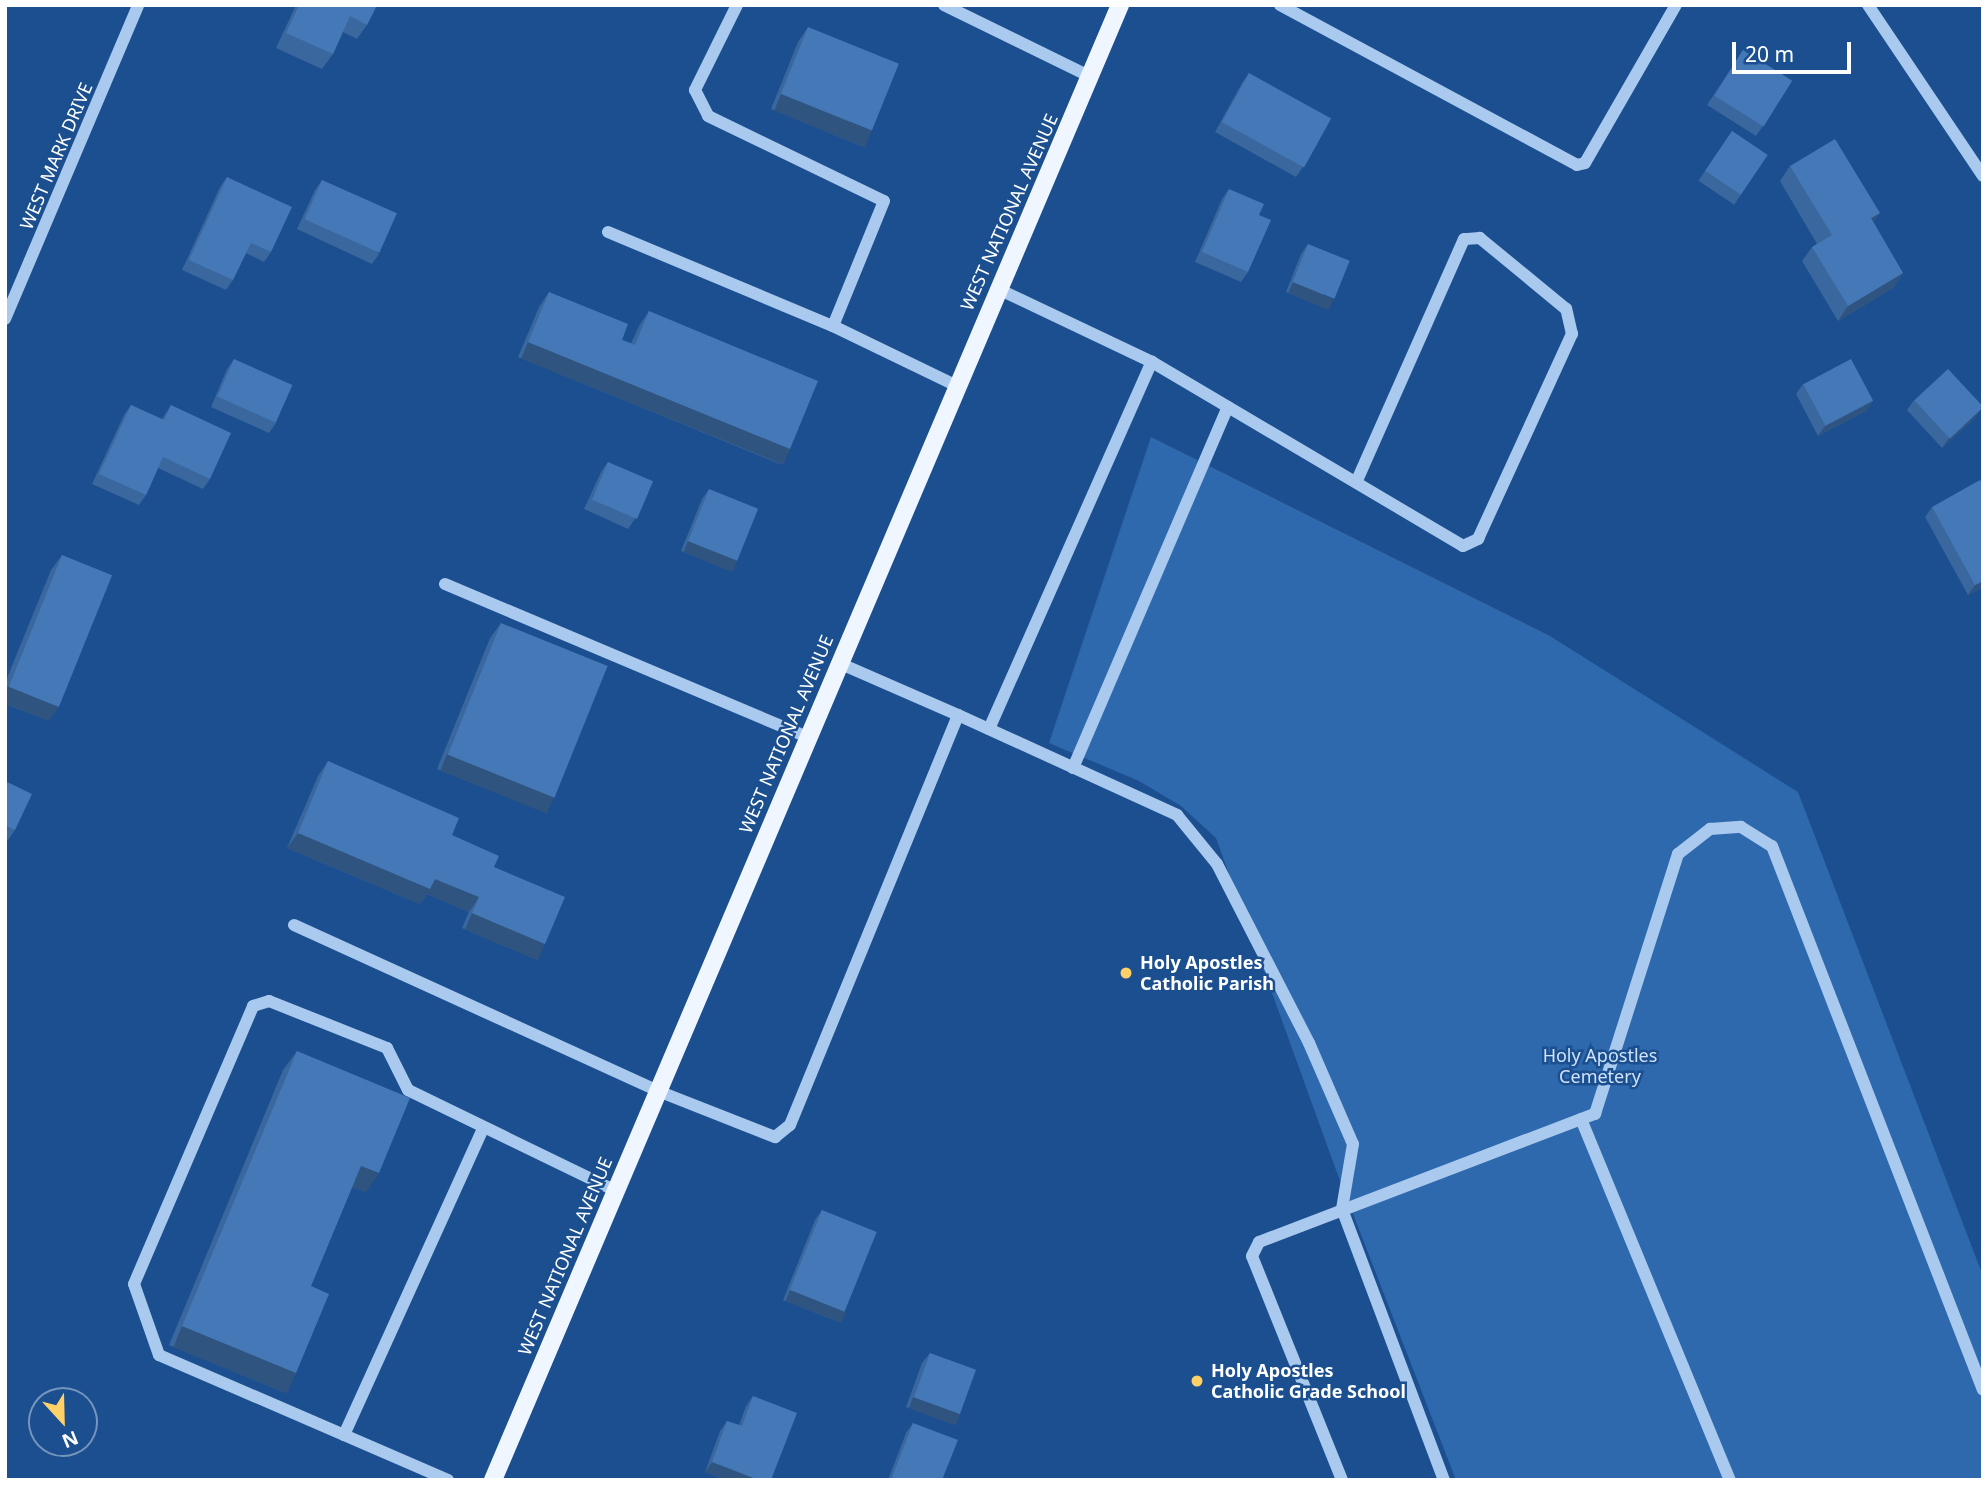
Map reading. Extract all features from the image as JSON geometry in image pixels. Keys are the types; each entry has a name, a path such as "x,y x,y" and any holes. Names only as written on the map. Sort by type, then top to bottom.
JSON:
{"main road":[{"name":"WEST NATIONAL AVENUE","path":"493,1480 1120,5"}],"street":[{"name":"WEST MARK DRIVE","path":"5,319 138,5"},
{"path":"737,5 695,90 708,116 884,201 833,326"},
{"path":"944,5 1091,77"},
{"path":"1280,5 1577,165 1586,163 1676,5"},
{"path":"1868,5 1983,176"},
{"path":"608,232 833,326 957,386"},
{"path":"998,289 1152,362 1463,546 1478,539 1572,334 1566,309 1480,238 1464,239 1357,481"},
{"path":"989,729 1152,362"},
{"path":"1073,768 1228,407"},
{"path":"445,584 808,737"},
{"path":"839,663 1177,815 1217,864 1309,1043 1353,1144 1342,1209 1444,1480"},
{"path":"295,925 658,1091 775,1138 790,1125 958,715"},
{"path":"1342,1480 1252,1256 1259,1242 1595,1114 1678,854 1710,829 1741,827 1772,846 1983,1390"},
{"path":"448,1480 159,1355 134,1284 253,1006 269,1001 387,1048 408,1090 616,1191"},
{"path":"1581,1119 1730,1480"},
{"path":"344,1435 484,1127"}],"green space":[{"name":"Holy Apostles Cemetery","path":"1151,437 1550,636 1798,792 1983,1276 1983,1480 1456,1480 1336,1170 1216,838 1181,806 1139,781 1049,743"}],"building":[{"path":"299,5 377,5 367,25 350,16 333,54 286,33"},
{"path":"808,27 899,64 872,130 781,94"},
{"path":"1743,50 1792,81 1764,127 1714,96"},
{"path":"1249,73 1331,119 1304,168 1222,122"},
{"path":"1732,131 1768,155 1741,195 1705,171"},
{"path":"1835,139 1880,213 1871,218 1903,273 1848,306 1812,247 1832,235 1790,166"},
{"path":"227,177 292,207 271,252 251,243 233,280 189,260"},
{"path":"322,180 397,213 379,253 305,219"},
{"path":"1229,189 1264,204 1259,215 1271,220 1248,272 1202,252"},
{"path":"1308,244 1350,261 1334,299 1293,282"},
{"path":"549,292 628,324 622,340 635,345 649,311 818,381 790,449 528,342"},
{"path":"234,359 292,385 276,422 217,396"},
{"path":"1851,359 1873,400 1825,426 1803,384"},
{"path":"1948,369 1983,407 1950,438 1914,400"},
{"path":"131,405 164,420 171,405 231,433 210,479 163,457 146,495 99,474"},
{"path":"608,462 653,481 637,519 592,500"},
{"path":"1980,480 1983,484 1983,581 1975,585 1932,507"},
{"path":"709,489 758,509 737,561 688,541"},
{"path":"62,555 112,575 59,707 9,687"},
{"path":"501,623 608,666 554,798 448,755"},
{"path":"328,761 459,818 452,835 499,856 494,867 565,897 545,944 472,913 479,897 435,879 430,889 298,833"},
{"path":"5,781 32,794 15,830 5,825"},
{"path":"297,1051 410,1098 379,1173 361,1166 311,1286 329,1294 296,1373 182,1326"},
{"path":"822,1210 877,1232 844,1312 790,1290"},
{"path":"930,1353 976,1370 960,1414 914,1397"},
{"path":"753,1396 797,1413 771,1480 759,1480 712,1462 727,1421 742,1426"},
{"path":"913,1423 958,1440 942,1480 891,1480"}],"place":[{"name":"Holy Apostles Catholic Parish","path":"1126,973"},
{"name":"Holy Apostles Catholic Grade School","path":"1197,1381"}]}
